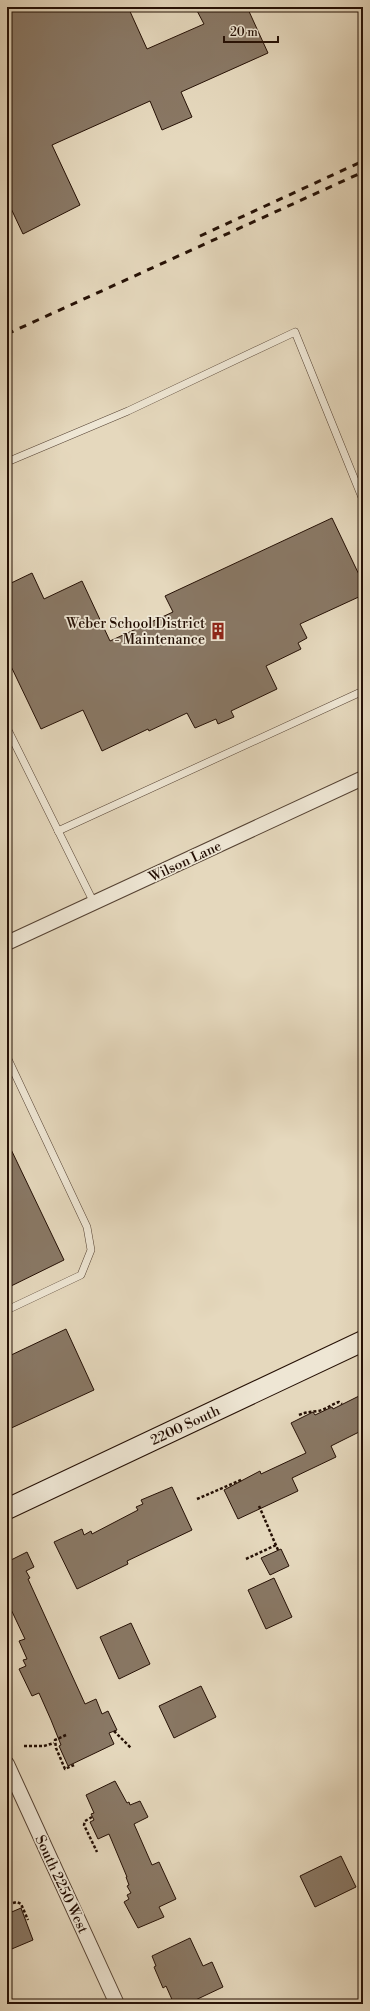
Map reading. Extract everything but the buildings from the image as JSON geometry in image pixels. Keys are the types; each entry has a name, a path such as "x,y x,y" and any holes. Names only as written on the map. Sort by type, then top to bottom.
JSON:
{"street":[{"name":"Wilson Lane","path":"7,943 363,778"},
{"name":"2200 South","path":"7,1509 363,1340"},
{"name":"South 2250 West","path":"7,1764 117,2004"}],"lane":[{"path":"7,462 128,411 295,332 363,500"},
{"path":"58,831 363,691"},
{"path":"7,728 94,903"},
{"path":"7,1057 87,1227 91,1250 81,1275 7,1310"}],"path":[{"path":"299,1415 310,1411 318,1411 339,1402 342,1404"},
{"path":"196,1499 241,1480"},
{"path":"259,1506 278,1550"},
{"path":"246,1559 276,1545"},
{"path":"114,1731 131,1748"},
{"path":"24,1746 44,1746 54,1743 55,1740 66,1735"},
{"path":"54,1743 65,1768 74,1764"},
{"path":"92,1817 85,1821 84,1825 96,1852"},
{"path":"13,1903 17,1902 21,1904 28,1920"}],"railway":[{"path":"200,236 363,161"},
{"path":"7,334 363,172"}],"place":[{"name":"Weber School District - Maintenance","path":"218,631"}]}
